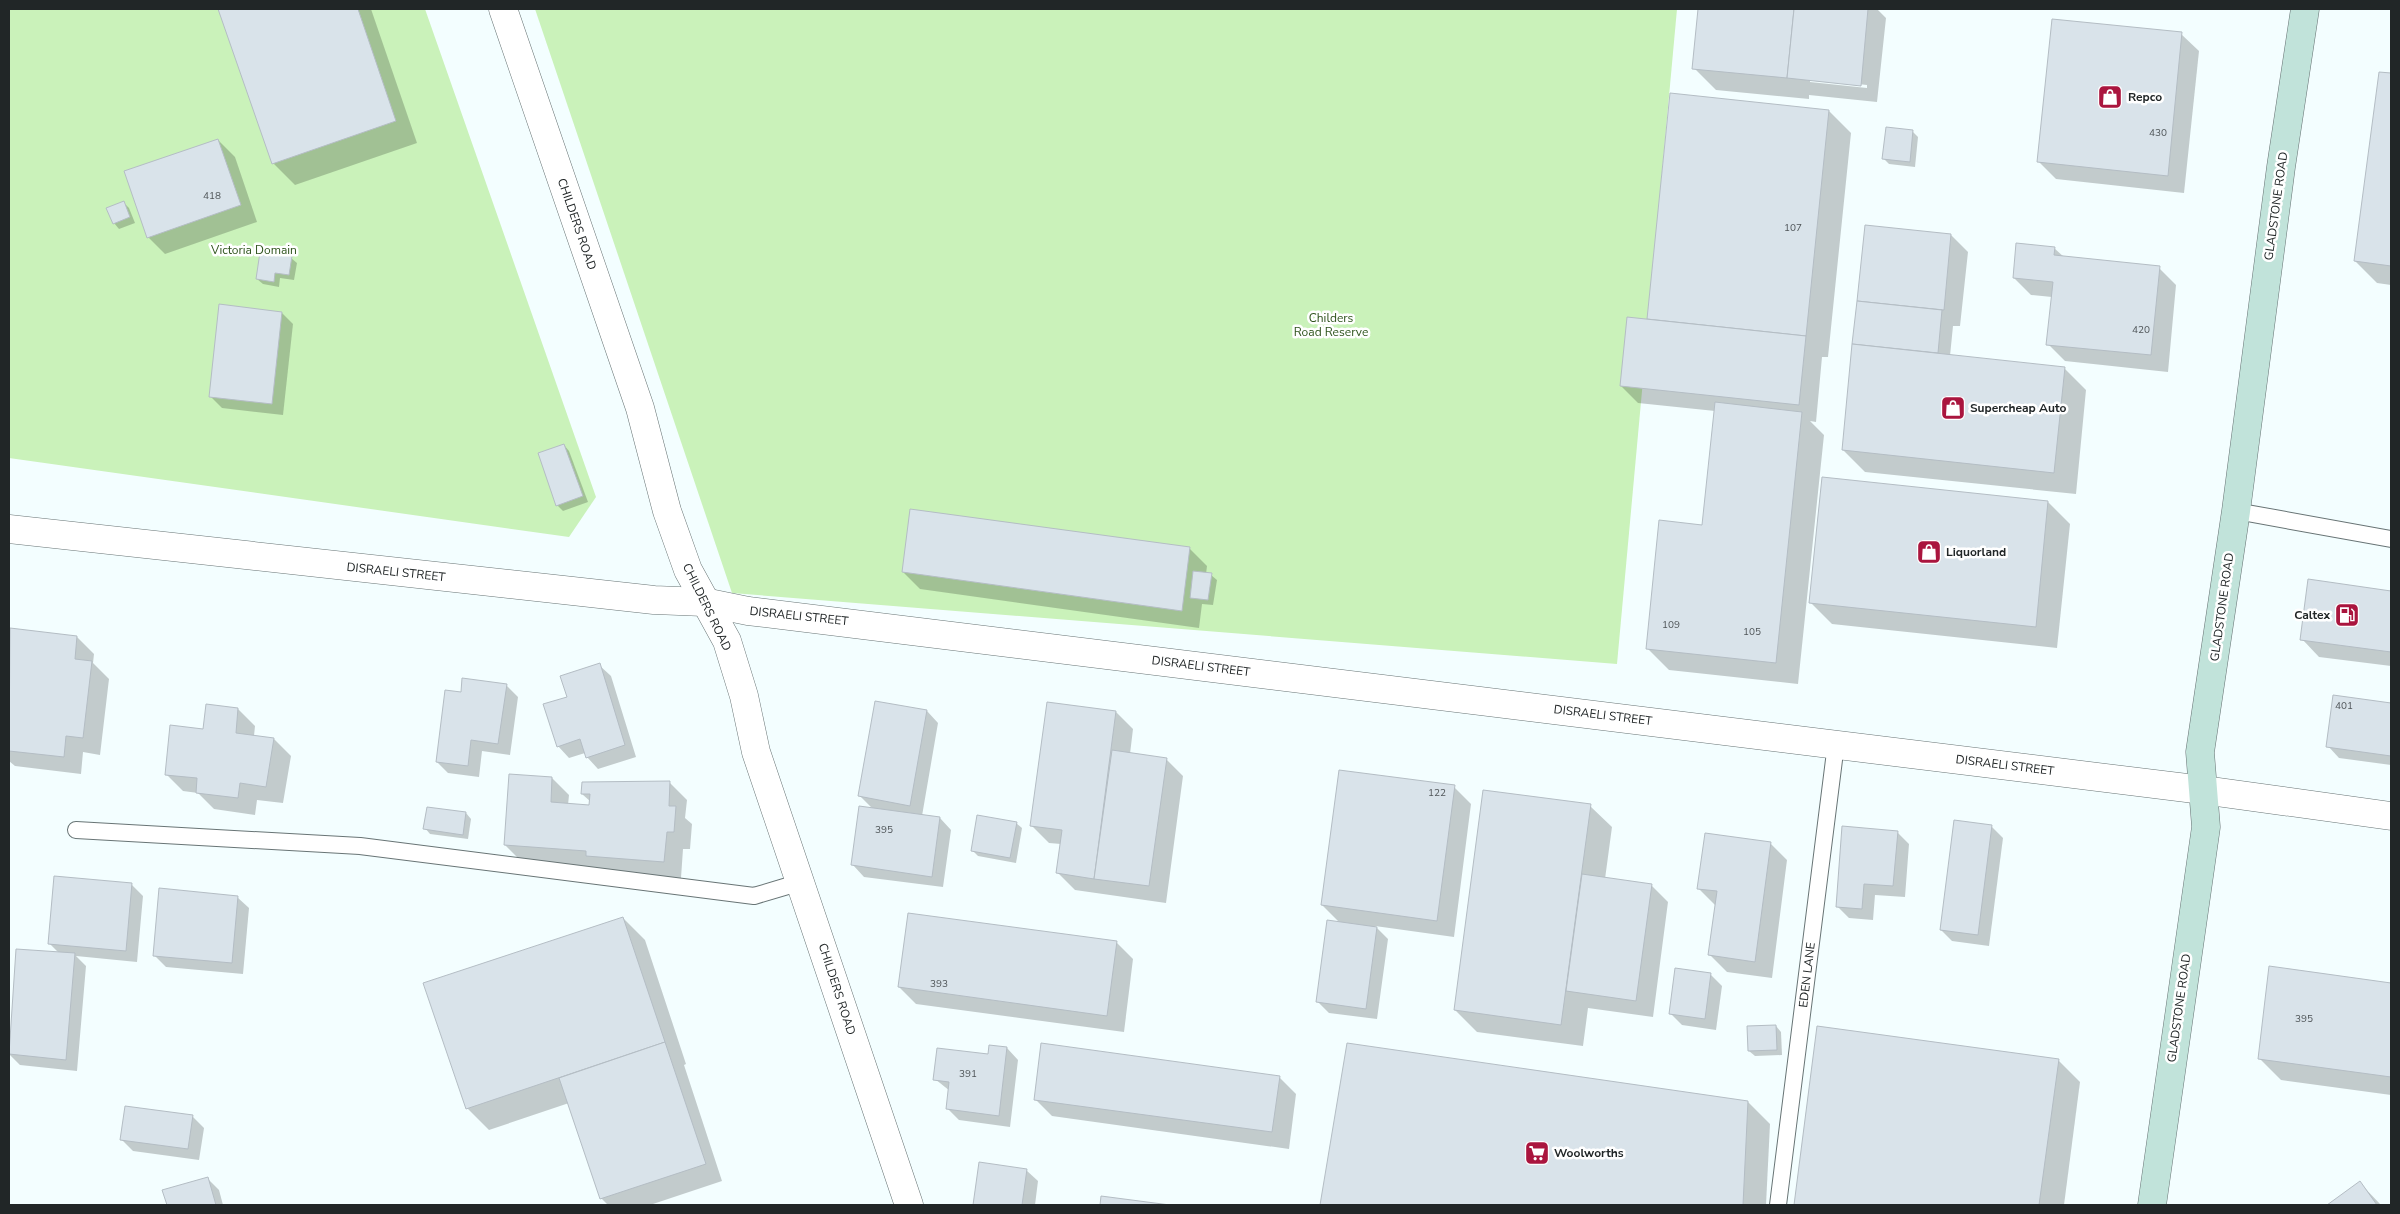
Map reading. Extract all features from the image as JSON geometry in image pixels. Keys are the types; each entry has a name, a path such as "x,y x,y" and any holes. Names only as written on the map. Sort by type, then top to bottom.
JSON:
{"main road":[{"name":"GLADSTONE ROAD","path":"2152,1205 2206,827 2200,752 2236,511 2281,167 2304,9"}],"street":[{"name":"CHILDERS ROAD","path":"503,9 640,408 667,511 688,570 727,642 744,696 756,752 908,1205"},
{"name":"DISRAELI STREET","path":"9,529 654,600 704,602 748,611 1836,744 2203,790 2391,816"}],"lane":[{"path":"2236,511 2391,539"},
{"name":"EDEN LANE","path":"1778,1205 1836,744"},
{"path":"76,830 360,846 754,896 801,882"}],"green space":[{"name":"Victoria Domain","path":"9,9 425,9 596,497 569,537 9,458"},
{"name":"Childers Road Reserve","path":"535,9 1677,9 1617,664 732,593"}],"building":[{"path":"218,9 358,9 396,121 272,164"},
{"path":"1698,9 1794,9 1787,78 1692,69"},
{"path":"1794,9 1868,9 1861,86 1787,78"},
{"name":"Repco","path":"2052,19 2182,32 2168,176 2037,162"},
{"path":"2379,72 2391,73 2391,266 2354,261"},
{"path":"1670,93 1829,110 1806,336 1647,319"},
{"path":"1886,127 1913,130 1910,162 1882,159"},
{"path":"218,139 241,205 147,238 124,171"},
{"path":"124,201 130,217 113,224 106,208"},
{"path":"1865,225 1951,234 1944,310 1857,301"},
{"path":"2016,243 2055,247 2054,255 2160,266 2151,355 2046,345 2053,282 2013,278"},
{"path":"260,252 292,256 289,275 275,273 274,282 256,279"},
{"path":"1857,301 1942,310 1938,353 1852,344"},
{"path":"219,304 282,312 272,404 209,397"},
{"path":"1627,317 1806,336 1799,405 1620,386"},
{"name":"Supercheap Auto","path":"1852,344 2065,367 2054,473 1842,450"},
{"path":"1715,402 1802,412 1776,663 1646,649 1659,520 1702,525"},
{"path":"564,444 583,496 556,506 538,453"},
{"name":"Liquorland","path":"1822,477 2048,501 2036,627 1809,603"},
{"path":"910,509 1190,547 1182,611 902,572"},
{"path":"1193,571 1212,573 1208,600 1190,598"},
{"name":"Caltex","path":"2308,579 2391,591 2391,652 2300,640"},
{"path":"10,628 77,636 75,659 92,661 83,738 66,736 64,757 9,751"},
{"path":"600,663 625,745 586,758 580,739 557,747 543,704 567,697 560,676"},
{"path":"462,678 507,684 498,744 471,740 468,766 436,762 445,690 461,692"},
{"path":"2333,695 2391,703 2391,756 2326,747"},
{"path":"875,701 927,710 910,806 858,796"},
{"path":"1047,702 1116,711 1094,879 1056,873 1062,830 1030,826"},
{"path":"206,704 238,708 236,733 274,738 266,787 240,783 238,798 196,793 197,778 165,775 170,725 203,729"},
{"path":"1112,750 1167,758 1149,886 1094,879"},
{"path":"1339,770 1455,785 1437,921 1321,905"},
{"path":"509,774 552,777 551,802 589,805 590,794 581,794 582,782 670,781 669,806 676,806 674,832 667,832 664,862 586,856 586,851 504,845"},
{"path":"1483,790 1591,804 1561,1025 1454,1010"},
{"path":"859,806 940,817 932,877 851,865"},
{"path":"427,807 466,812 463,835 423,829"},
{"path":"977,815 1017,822 1010,858 971,851"},
{"path":"1954,820 1992,825 1978,935 1940,930"},
{"path":"1842,826 1898,831 1893,886 1864,884 1862,909 1836,907"},
{"path":"1705,833 1771,842 1755,962 1708,955 1717,891 1697,889"},
{"path":"1582,874 1652,884 1636,1001 1566,991"},
{"path":"54,876 132,883 126,951 48,944"},
{"path":"159,888 238,896 232,963 153,956"},
{"path":"908,913 1117,941 1107,1016 898,987"},
{"path":"623,917 665,1042 466,1109 423,983"},
{"path":"1327,920 1377,927 1366,1009 1316,1002"},
{"path":"16,949 75,953 66,1060 9,1054"},
{"path":"2269,966 2391,983 2391,1077 2258,1059"},
{"path":"1675,968 1711,973 1705,1019 1669,1014"},
{"path":"1776,1025 1777,1050 1748,1051 1747,1026"},
{"path":"1817,1026 2059,1059 2039,1205 1794,1205"},
{"path":"665,1042 706,1164 600,1199 559,1078"},
{"path":"1041,1043 1280,1076 1272,1132 1034,1100"},
{"name":"Woolworths","path":"1347,1043 1748,1101 1743,1205 1320,1205"},
{"path":"989,1045 1007,1047 999,1116 946,1109 949,1082 933,1080 937,1048 988,1054"},
{"path":"125,1106 193,1115 188,1149 120,1140"},
{"path":"979,1162 1027,1169 1022,1205 973,1205"},
{"path":"208,1177 216,1205 167,1205 162,1190"},
{"path":"2360,1181 2377,1205 2327,1205"},
{"path":"1101,1196 1170,1205 1100,1205"}],"place":[{"name":"Repco","path":"2110,97"},
{"name":"Supercheap Auto","path":"1953,408"},
{"name":"Liquorland","path":"1929,552"},
{"name":"Caltex","path":"2347,615"},
{"name":"Woolworths","path":"1537,1153"}]}
